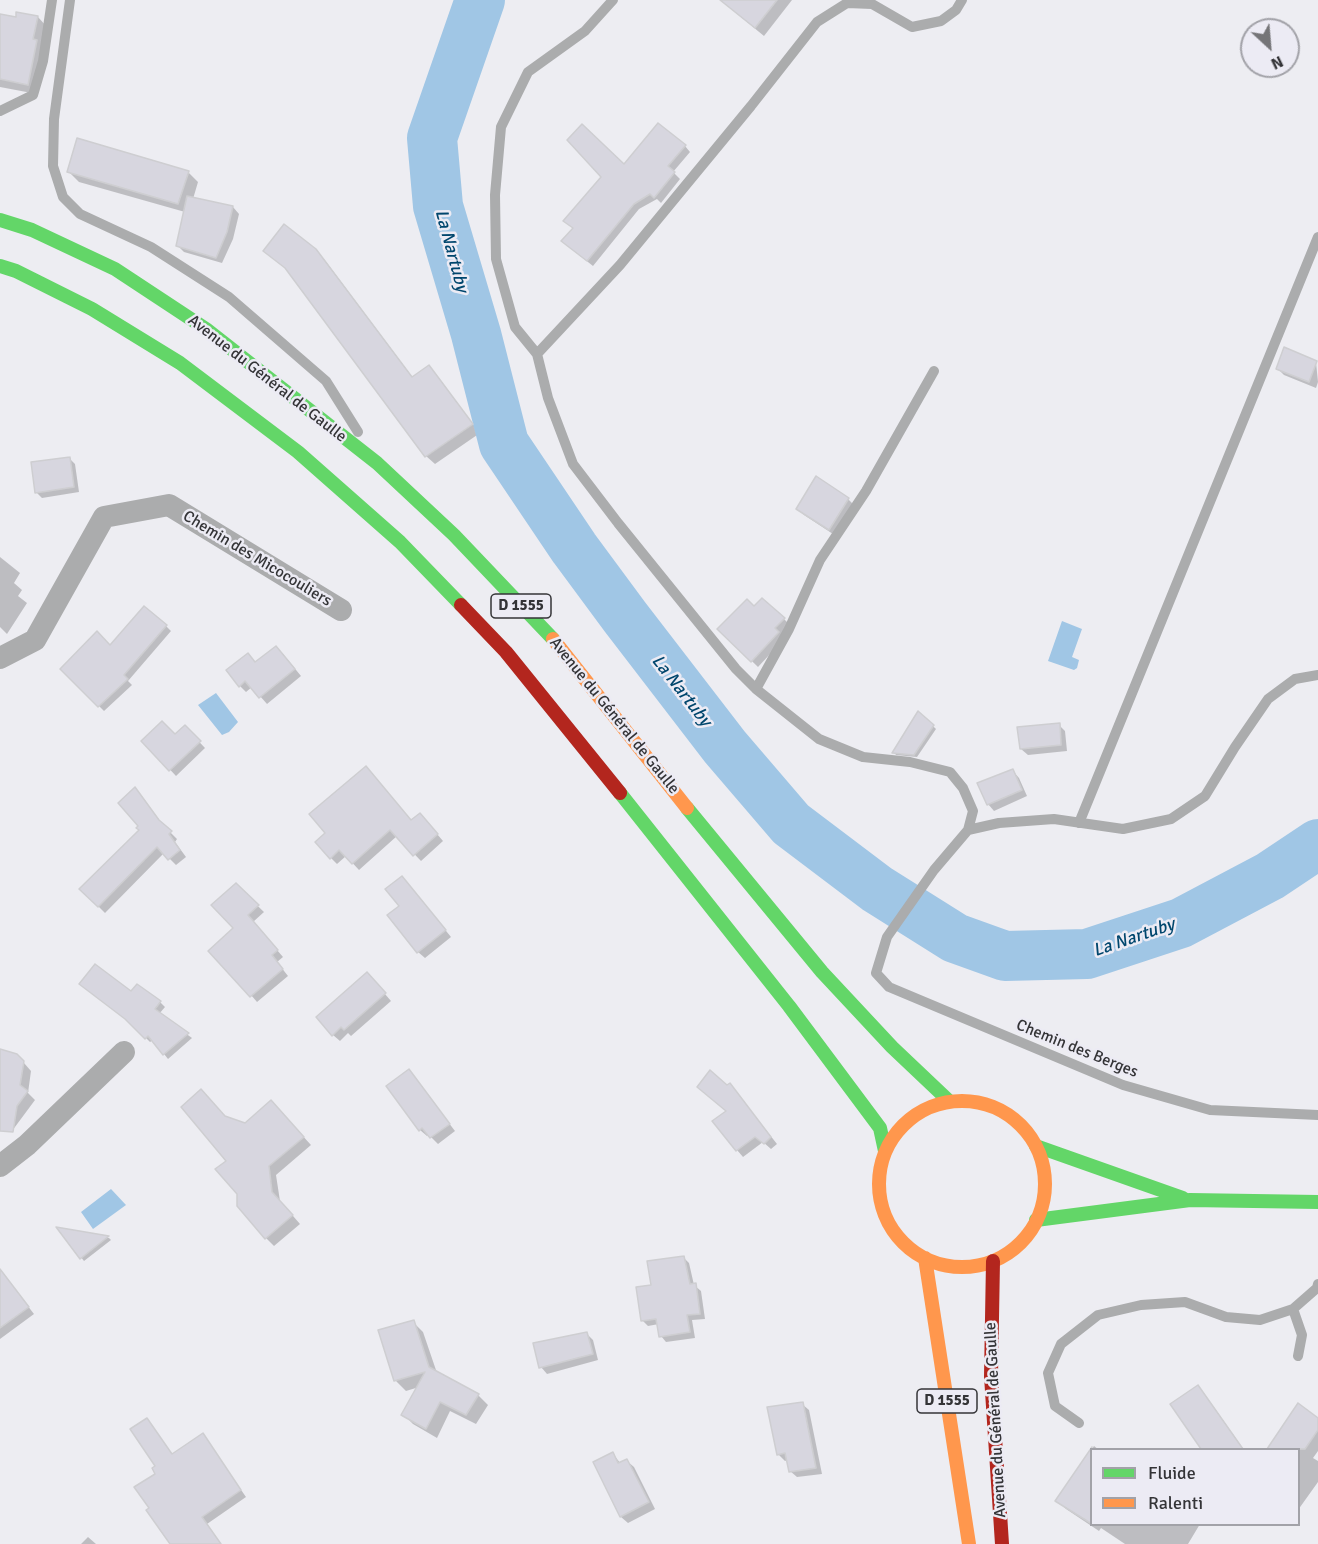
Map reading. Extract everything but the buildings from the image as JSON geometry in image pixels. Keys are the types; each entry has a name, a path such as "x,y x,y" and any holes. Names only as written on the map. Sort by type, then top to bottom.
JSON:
{"main road":[{"name":"Avenue du Général de Gaulle","path":"0,220 32,230 115,269 206,329 377,463 454,535 561,648 724,854 822,972 892,1047 948,1101"},
{"name":"D 1555","path":"0,266 16,271 92,309 180,363 298,452 400,542 506,652 691,881 789,1006 880,1128 885,1151"},
{"path":"948,1101 975,1101 1000,1109 1021,1124 1036,1146 1044,1170 1044,1196 1036,1220 1025,1237 1010,1251 993,1261 970,1267 947,1266 925,1258 904,1244 889,1225 880,1201 878,1176 885,1151 900,1127 922,1110 948,1101"},
{"path":"1036,1146 1190,1200"},
{"path":"1036,1220 1190,1200 1318,1202"},
{"name":"D 1555","path":"925,1258 969,1544"},
{"name":"Avenue du Général de Gaulle","path":"993,1261 991,1376 1002,1544"}],"street":[{"name":"Chemin des Micocouliers","path":"0,658 36,640 104,518 169,505 341,610"},
{"path":"0,1166 27,1145 124,1052"}],"lane":[{"path":"0,111 33,95 43,61 52,0"},
{"path":"70,0 54,119 52,166 63,197 80,214 151,247 229,297 326,381 377,463"},
{"path":"613,0 585,31 528,72 501,127 495,195 496,259 515,327 537,354 548,398 573,464 729,661 756,689 819,739 863,757 910,762 950,772 963,788 973,811 968,830 999,823 1054,819 1123,830 1171,819 1205,796 1268,699 1295,679 1318,675"},
{"path":"537,354 627,256 818,22 847,3 872,4 912,27 940,21 956,10 962,0"},
{"path":"1079,823 1318,237"},
{"path":"756,689 789,628 820,560 866,490 934,371"},
{"name":"Chemin des Berges","path":"968,830 933,870 887,937 876,973 889,987 1123,1085 1210,1110 1318,1115"},
{"path":"1079,1423 1056,1406 1048,1373 1061,1344 1098,1315 1141,1305 1185,1302 1226,1317 1260,1320 1293,1309 1317,1288 1318,1284"},
{"path":"1293,1309 1302,1335 1298,1356"}],"water":[{"path":"1062,621 1082,629 1072,657 1079,660 1074,670 1048,661"},
{"path":"216,693 238,722 229,732 222,735 198,705"},
{"path":"111,1189 126,1205 93,1229 81,1212"}],"waterway":[{"name":"La Nartuby","path":"480,0 432,138 438,206 476,334 504,444 574,548 625,617 725,747 791,824 877,889 955,938 1005,956 1087,954 1181,923 1270,876 1318,844"}],"traffic: fast":[{"path":"0,220 32,230 115,269 206,329 377,463 454,535 553,639"},
{"path":"0,266 16,271 92,309 180,363 298,452 400,542 461,605"},
{"path":"620,793 789,1006 880,1128 885,1151"},
{"path":"687,808 822,972 892,1047 949,1101"},
{"path":"1036,1146 1183,1198"},
{"path":"1036,1220 1190,1200 1318,1202"}],"traffic: slow":[{"path":"553,639 687,808"},
{"path":"962,1101 994,1107 1021,1125 1039,1152 1045,1184 1039,1216 1021,1243 994,1261 962,1267 930,1261 903,1243 885,1216 879,1184 885,1152 903,1125 930,1107 962,1101"},
{"path":"925,1258 969,1544"}],"traffic: jam":[{"path":"461,605 506,652 620,793"},
{"path":"993,1261 991,1376 1002,1544"}]}
